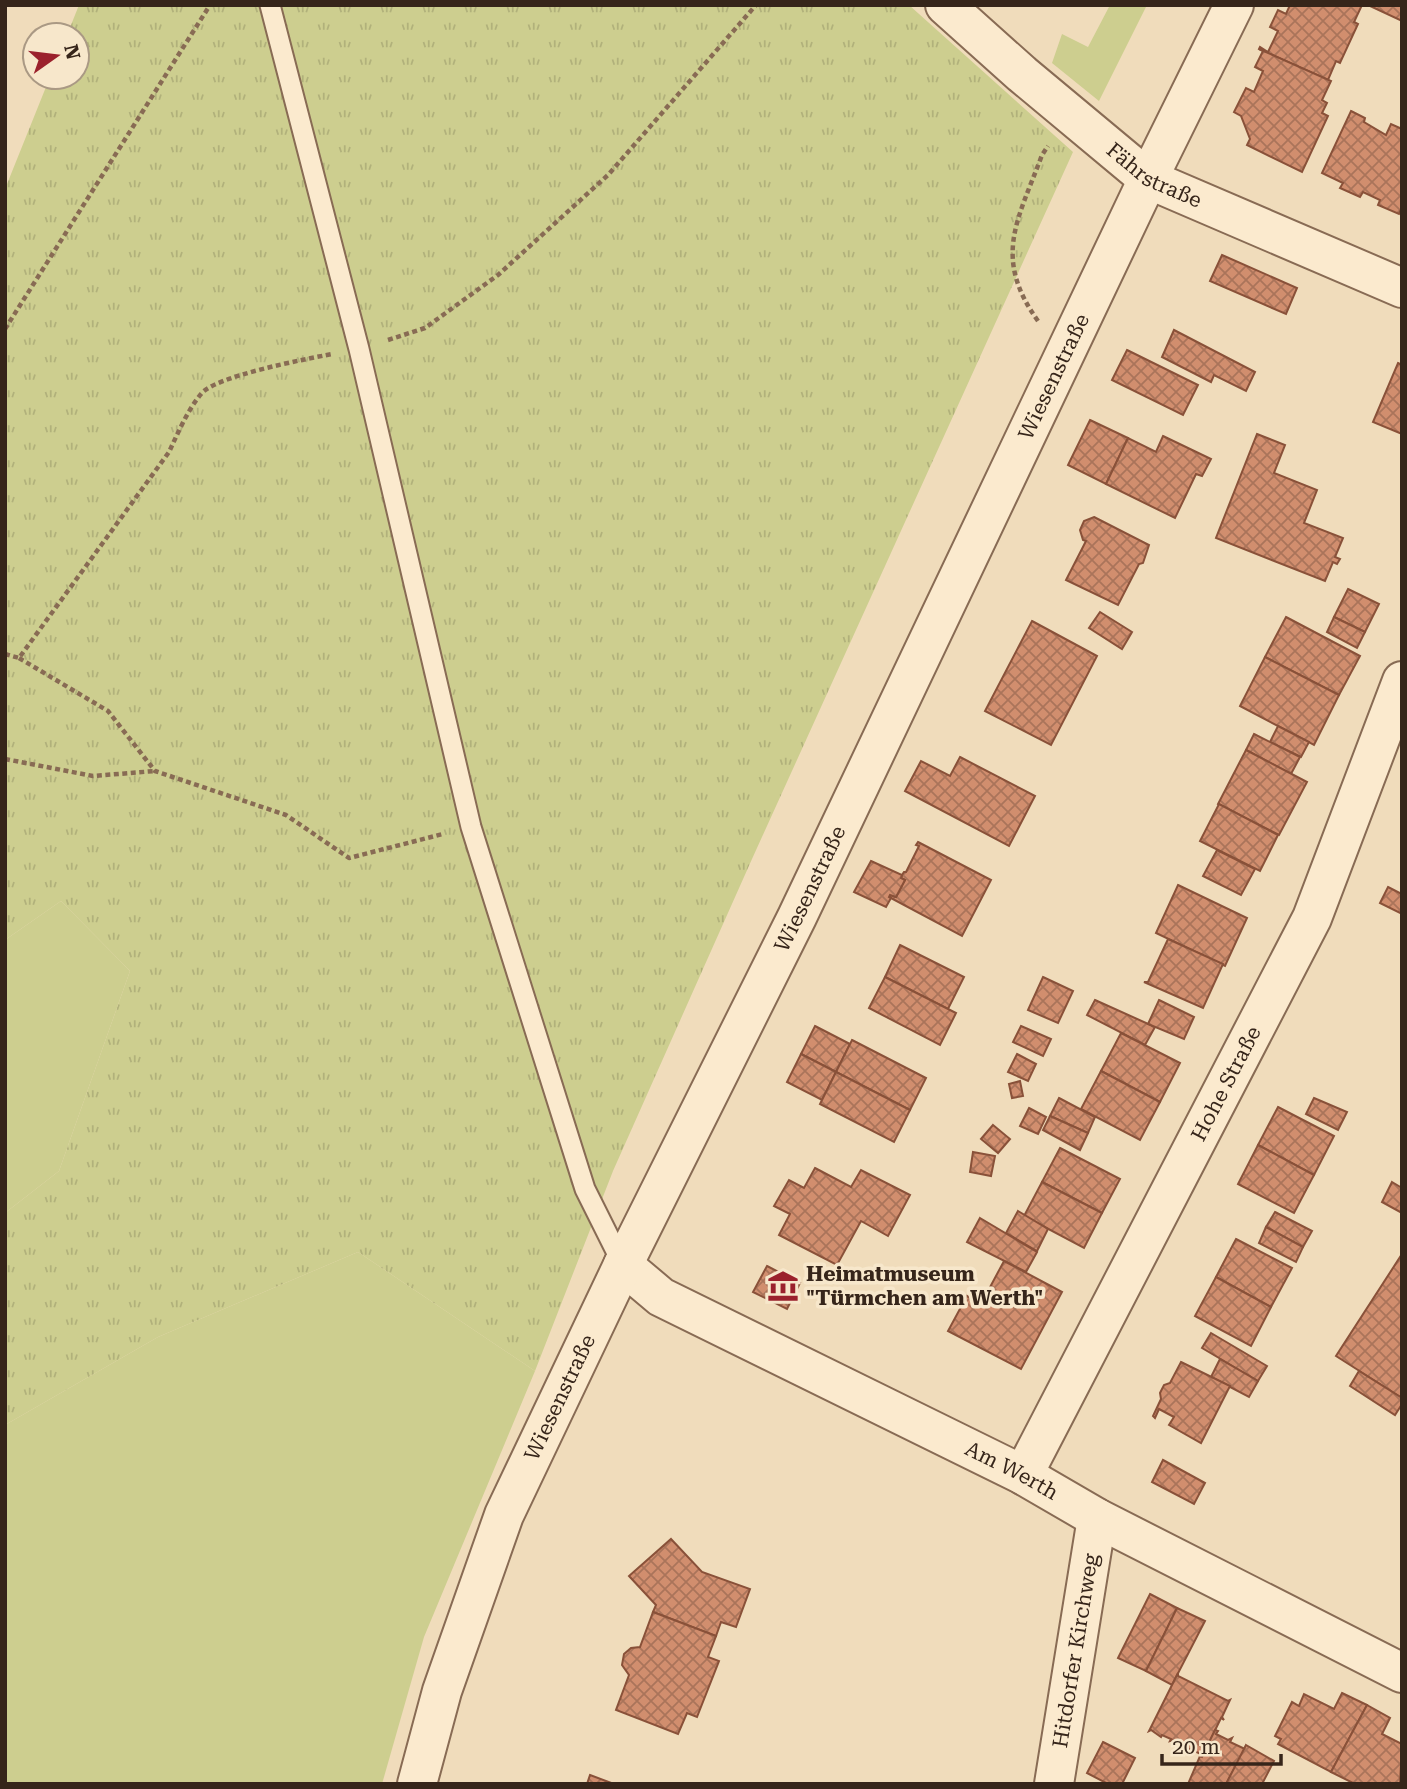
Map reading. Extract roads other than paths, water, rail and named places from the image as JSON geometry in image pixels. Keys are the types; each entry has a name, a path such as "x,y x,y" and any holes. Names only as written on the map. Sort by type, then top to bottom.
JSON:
{"street":[{"name":"Fährstraße","path":"945,5 1068,113 1148,178 1402,288"},
{"name":"Wiesenstraße","path":"417,1784 442,1691 504,1515 623,1265 797,917 1148,178 1234,5"},
{"name":"Hohe Straße","path":"1023,1475 1312,918 1402,681"},
{"name":"Am Werth","path":"623,1265 661,1297 1023,1475 1097,1518 1402,1673"},
{"name":"Hitdorfer Kirchweg","path":"1054,1784 1097,1518"}],"lane":[{"path":"270,5 359,349 471,827 584,1189 623,1265"}],"place":[{"name":"Heimatmuseum \"Türmchen am Werth\"","path":"783,1286"}]}
